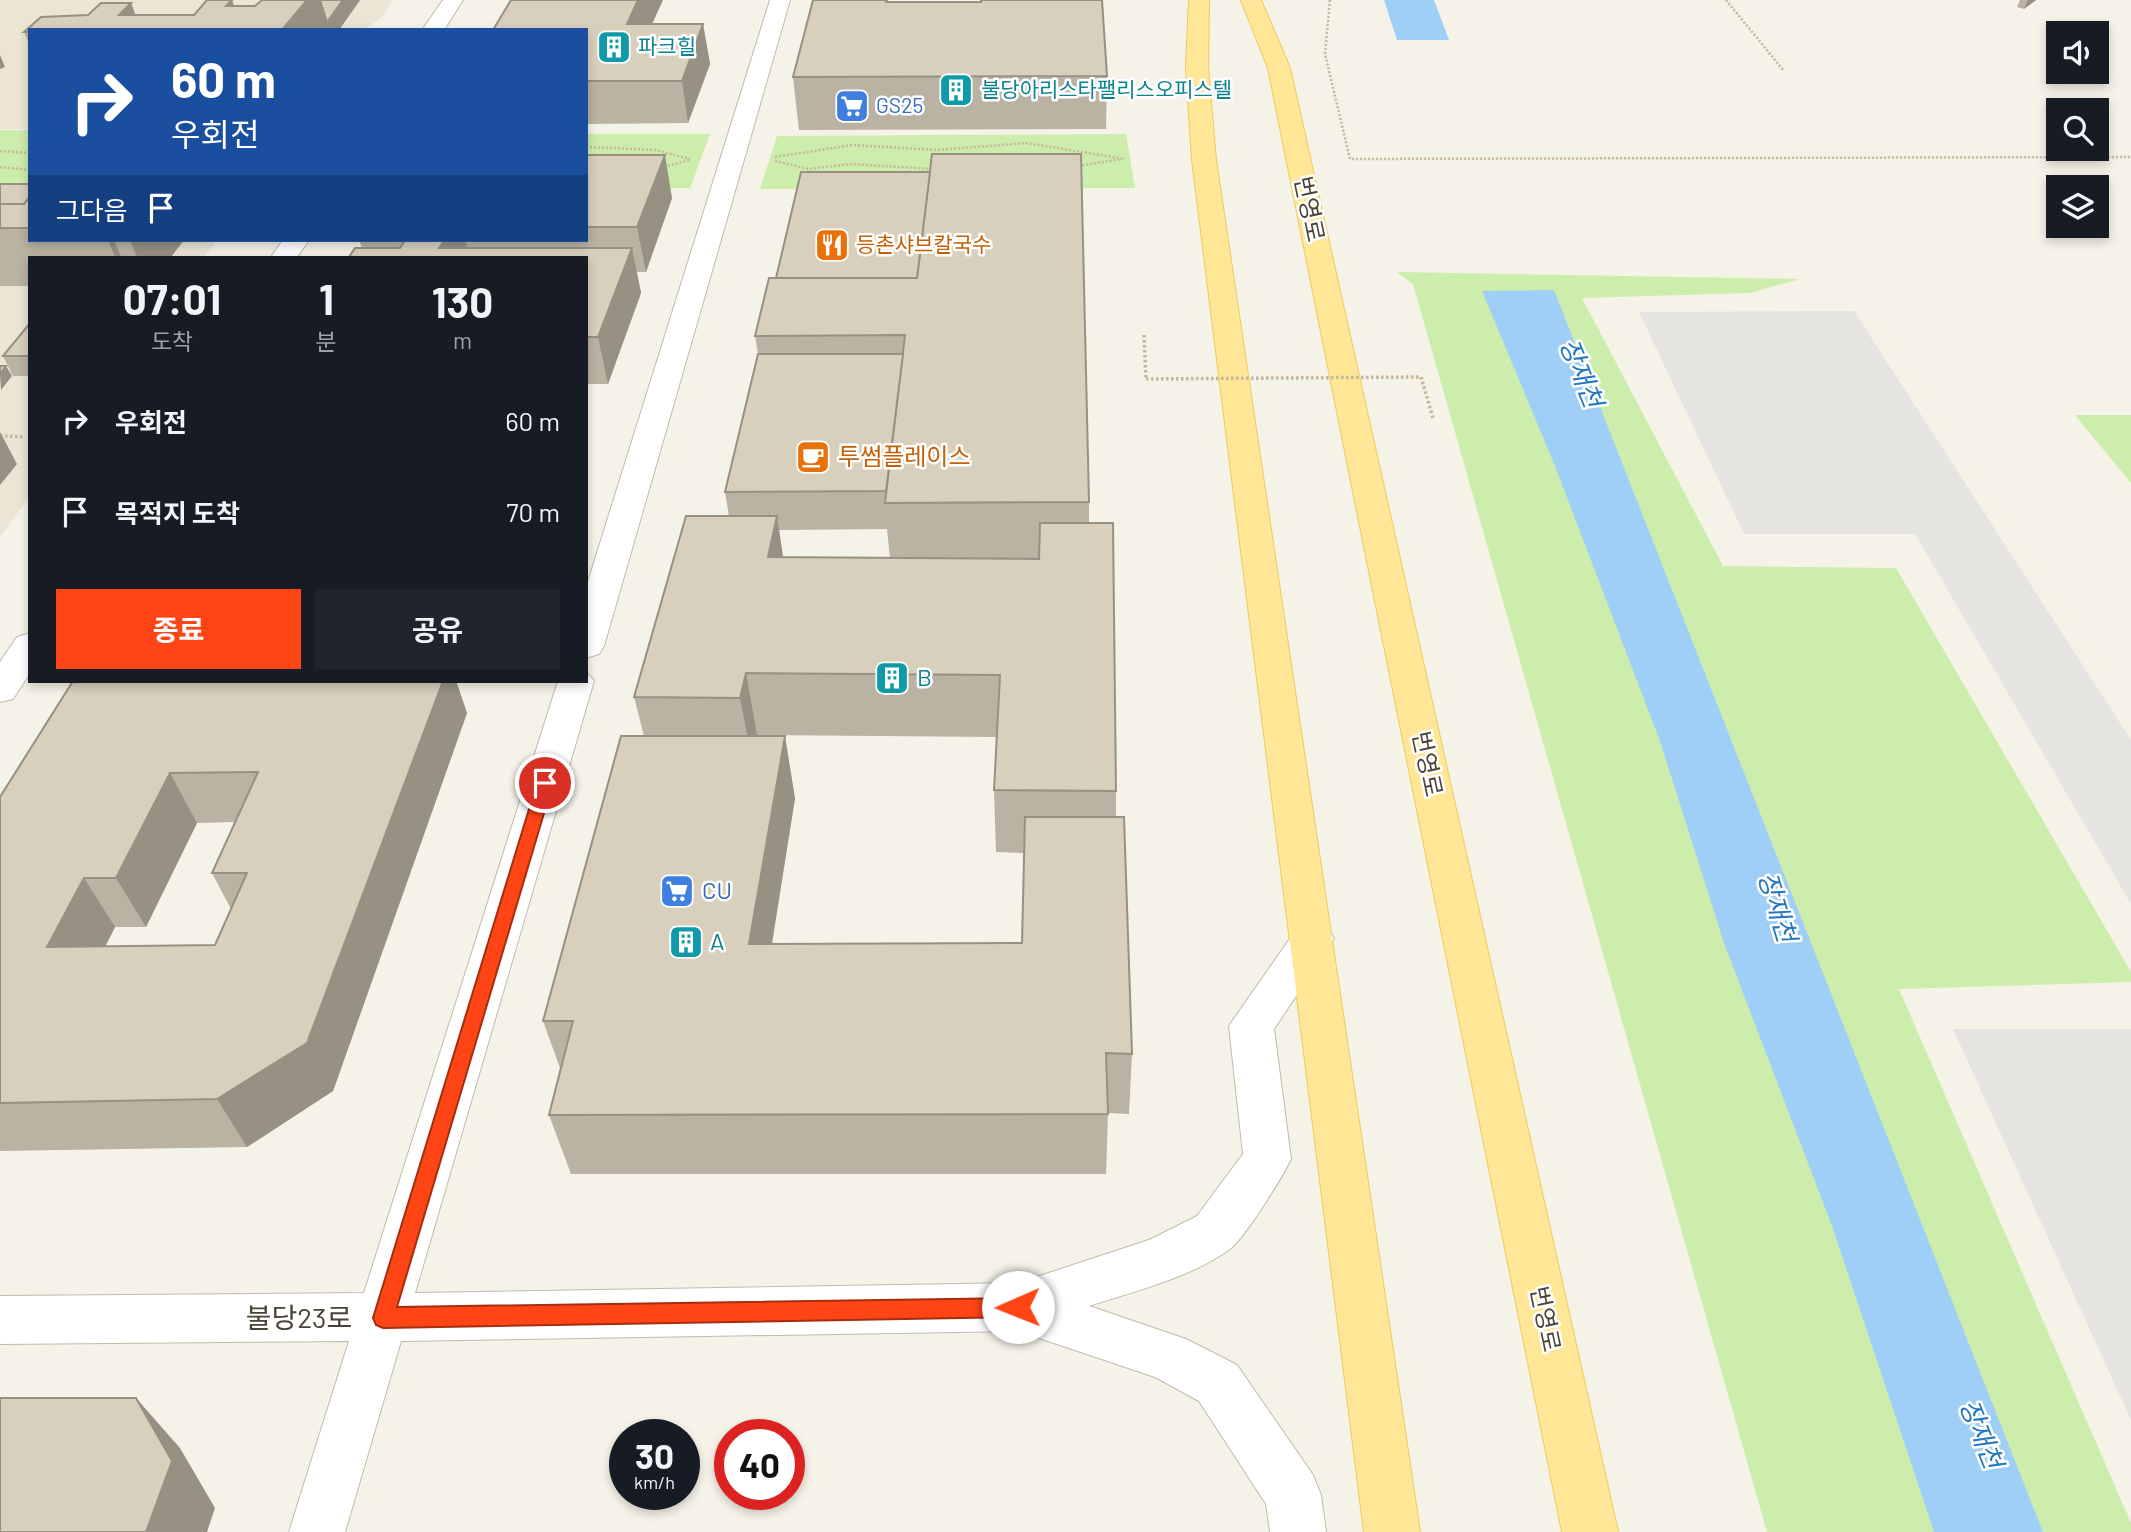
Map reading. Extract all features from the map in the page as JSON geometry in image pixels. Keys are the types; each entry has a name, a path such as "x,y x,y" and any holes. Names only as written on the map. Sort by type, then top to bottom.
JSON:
{"main road":[{"path":"1199,0 1197,66 1204,160 1313,939 1392,1532"},
{"name":"번영로","path":"1251,0 1279,68 1590,1532"},
{"path":"1178,11 1197,66"},
{"path":"1279,68 1281,13"}],"street":[{"path":"434,28 453,0"},
{"path":"588,639 780,0"},
{"path":"0,690 28,648"},
{"path":"317,1532 575,683"},
{"path":"1018,1307 1161,1259 1214,1232 1268,1159 1251,1026 1313,939"},
{"path":"1018,1307 1168,1357 1218,1384 1293,1495 1298,1532"},
{"name":"불당23로","path":"0,1320 383,1318 1018,1307"}],"path":[{"path":"1331,0 1325,54 1350,159 2131,157"},
{"path":"1726,0 1784,71"},
{"path":"935,169 849,164 808,169 768,159 852,145 937,150 1026,143 1125,159 1072,167"},
{"path":"588,147 656,150 691,160 653,170"},
{"path":"0,151 28,153"},
{"path":"0,167 28,170"},
{"path":"1144,335 1146,379 1421,377 1433,418"},
{"path":"0,436 24,437"}],"shaded area":[{"path":"0,0 393,0 381,18 366,28 28,28 28,129 0,129"},
{"path":"0,187 28,236 28,242 215,242 205,256 28,256 28,499 0,537"},
{"path":"1854,311 2131,740 2131,904 1915,534 1744,534 1639,312"},
{"path":"1953,1029 2131,1029 2131,1420"}],"green space":[{"path":"0,130 28,130 28,186 0,186"},
{"path":"588,134 710,134 690,188 588,188"},
{"path":"1126,134 1135,188 760,189 777,136"},
{"path":"1397,272 1800,279 1750,293 1582,298 1723,566 1896,568 2131,972 2131,982 1899,989 2131,1523 2131,1532 1767,1532 1413,284"},
{"path":"2075,415 2131,415 2131,483"}],"water":[{"path":"1384,0 1434,0 1449,40 1397,40"},
{"name":"장재천","path":"1554,290 2043,1532 1934,1532 1832,1226 1724,943 1660,741 1555,466 1482,291"}],"building":[{"path":"207,0 232,0 226,6 255,6 262,0 307,0 284,28 29,28 41,17 88,15 101,3 131,3 119,15 194,15"},
{"path":"320,0 343,0 327,22"},
{"path":"511,0 638,0 627,24 703,24 682,81 588,81 588,28 494,28"},
{"path":"813,0 1102,0 1107,76 793,77"},
{"path":"932,154 1081,154 1089,502 885,503 905,335 755,336 769,278 917,278"},
{"path":"588,155 665,155 637,227 588,227"},
{"path":"801,172 930,172 917,278 776,278"},
{"path":"0,184 28,184 28,199 24,204 0,204"},
{"path":"28,199 28,228 0,228 0,204 24,204"},
{"path":"404,242 444,242 439,248 632,248 598,337 588,337 588,256 350,256 355,248 400,248"},
{"path":"28,325 28,356 3,356"},
{"path":"758,354 903,354 886,491 725,492"},
{"path":"686,516 777,516 768,557 1039,559 1040,523 1113,523 1116,791 994,790 1000,675 746,673 740,698 634,697"},
{"path":"72,683 442,683 307,1043 217,1099 0,1103 0,797","holes":["258,772 212,873 247,873 215,945 47,947 84,878 116,878 170,773"]},
{"name":"A","path":"621,736 785,736 749,944 1022,943 1025,817 1124,817 1132,1054 1106,1053 1108,1114 549,1115 573,1021 543,1021"},
{"path":"0,1398 136,1398 172,1461 146,1532 0,1532"}],"place":[{"name":"파크힐","path":"614,47"},
{"name":"불당아리스타팰리스오피스텔","path":"956,90"},
{"name":"GS25","path":"852,106"},
{"name":"등촌샤브칼국수","path":"832,245"},
{"name":"투썸플레이스","path":"813,457"},
{"name":"B","path":"892,678"},
{"name":"CU","path":"677,891"},
{"name":"A","path":"686,942"}],"route":[{"path":"545,783 383,1318 1018,1307"}]}
